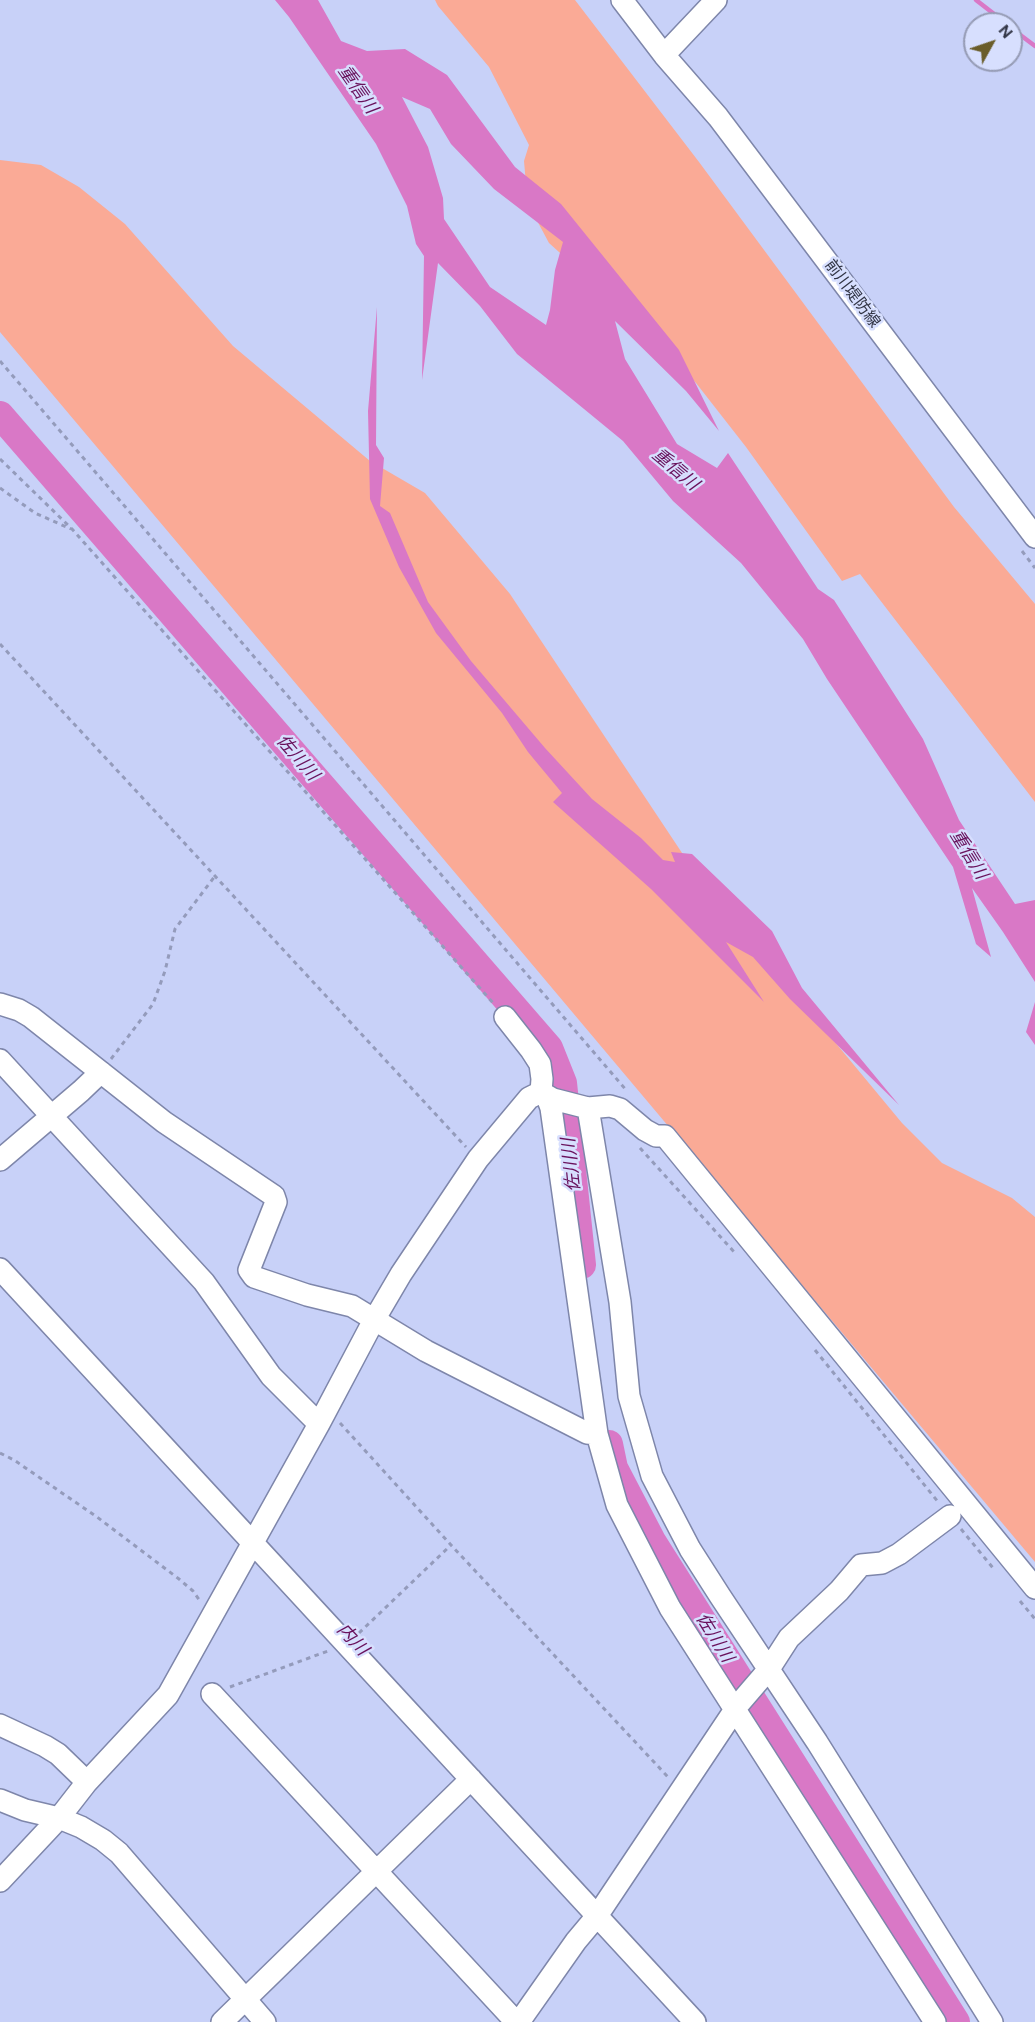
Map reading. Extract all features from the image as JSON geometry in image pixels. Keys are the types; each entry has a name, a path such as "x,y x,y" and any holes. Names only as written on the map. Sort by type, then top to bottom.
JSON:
{"street":[{"name":"前川堤防線","path":"622,0 664,56 718,117 1035,537"},
{"path":"664,56 716,0"},
{"path":"0,1004 19,1010 31,1017 164,1122 274,1196 276,1202 249,1270 254,1277 307,1295 352,1306 426,1351 587,1433 597,1434"},
{"path":"505,1017 540,1064 551,1108 597,1434 617,1505 670,1608 737,1707 935,2022"},
{"path":"0,1060 204,1282 271,1376 323,1416"},
{"path":"0,1160 101,1072"},
{"path":"0,1881 168,1695 401,1274 478,1159 529,1098 547,1096 585,1107 610,1106 620,1109 645,1130 656,1136 665,1136 1035,1588"},
{"path":"585,1107 620,1302 628,1396 642,1449 652,1476 690,1549 992,2022"},
{"path":"0,1269 695,2022"},
{"path":"212,1694 517,2022 597,1916 737,1707 767,1671 789,1638 839,1591 861,1565 882,1563 899,1554 950,1516"},
{"path":"0,1725 58,1754 87,1782"},
{"path":"222,2022 471,1779"},
{"path":"0,1800 81,1827 119,1853 265,2022"}],"path":[{"path":"0,361 627,1091"},
{"path":"0,459 72,529 505,1017"},
{"path":"0,488 35,513 72,529"},
{"path":"0,644 478,1159"},
{"path":"101,1072 153,1004 165,971 175,929 214,876"},
{"path":"635,1144 658,1166 738,1256"},
{"path":"814,1349 1000,1576"},
{"path":"323,1416 451,1545 681,1791"},
{"path":"0,1453 14,1460 97,1517 179,1579 193,1591 211,1616"},
{"path":"1014,1593 1035,1619"}],"shaded area":[{"path":"435,0 575,0 699,162 954,507 1035,604 1035,802 860,574 842,581 746,447 696,383 600,289 549,243 534,215 526,184 524,161 529,145 489,67"},
{"path":"0,160 41,165 79,187 125,224 233,346 370,461 425,493 510,594 698,877 902,1123 942,1163 1012,1198 1035,1217 1035,1562 0,332"}],"water":[{"name":"重信川","path":"275,0 318,0 341,41 367,51 405,49 447,75 515,167 561,204 679,350 719,431 686,391 615,321 625,359 677,444 717,468 728,453 818,589 834,600 923,739 959,820 1015,904 1035,900 1035,982 972,888 991,957 976,944 953,867 827,679 803,639 741,563 673,501 623,441 517,354 480,306 438,263 422,380 424,256 416,244 407,206 376,144","holes":["402,97 430,109 451,144 494,189 563,242 555,270 546,325 490,287 444,219 443,198 428,147"]},
{"path":"377,307 376,445 384,458 380,506 390,513 428,602 471,661 592,799 641,838 663,860 675,862 671,852 692,854 772,931 802,988 899,1105 790,999 753,957 726,942 764,1002 651,889 553,802 562,793 528,752 502,713 436,633 399,567 370,499 368,411"},
{"path":"1035,1002 1035,1045 1026,1032"}],"waterway":[{"path":"976,0 992,12"},
{"path":"1023,37 1035,46"},
{"name":"佐川川","path":"0,415 549,1048 563,1083 582,1265"},
{"name":"佐川川","path":"609,1444 614,1468 652,1541 956,2022"}],"water label":[{"name":"内川","path":"352,1640"}]}
